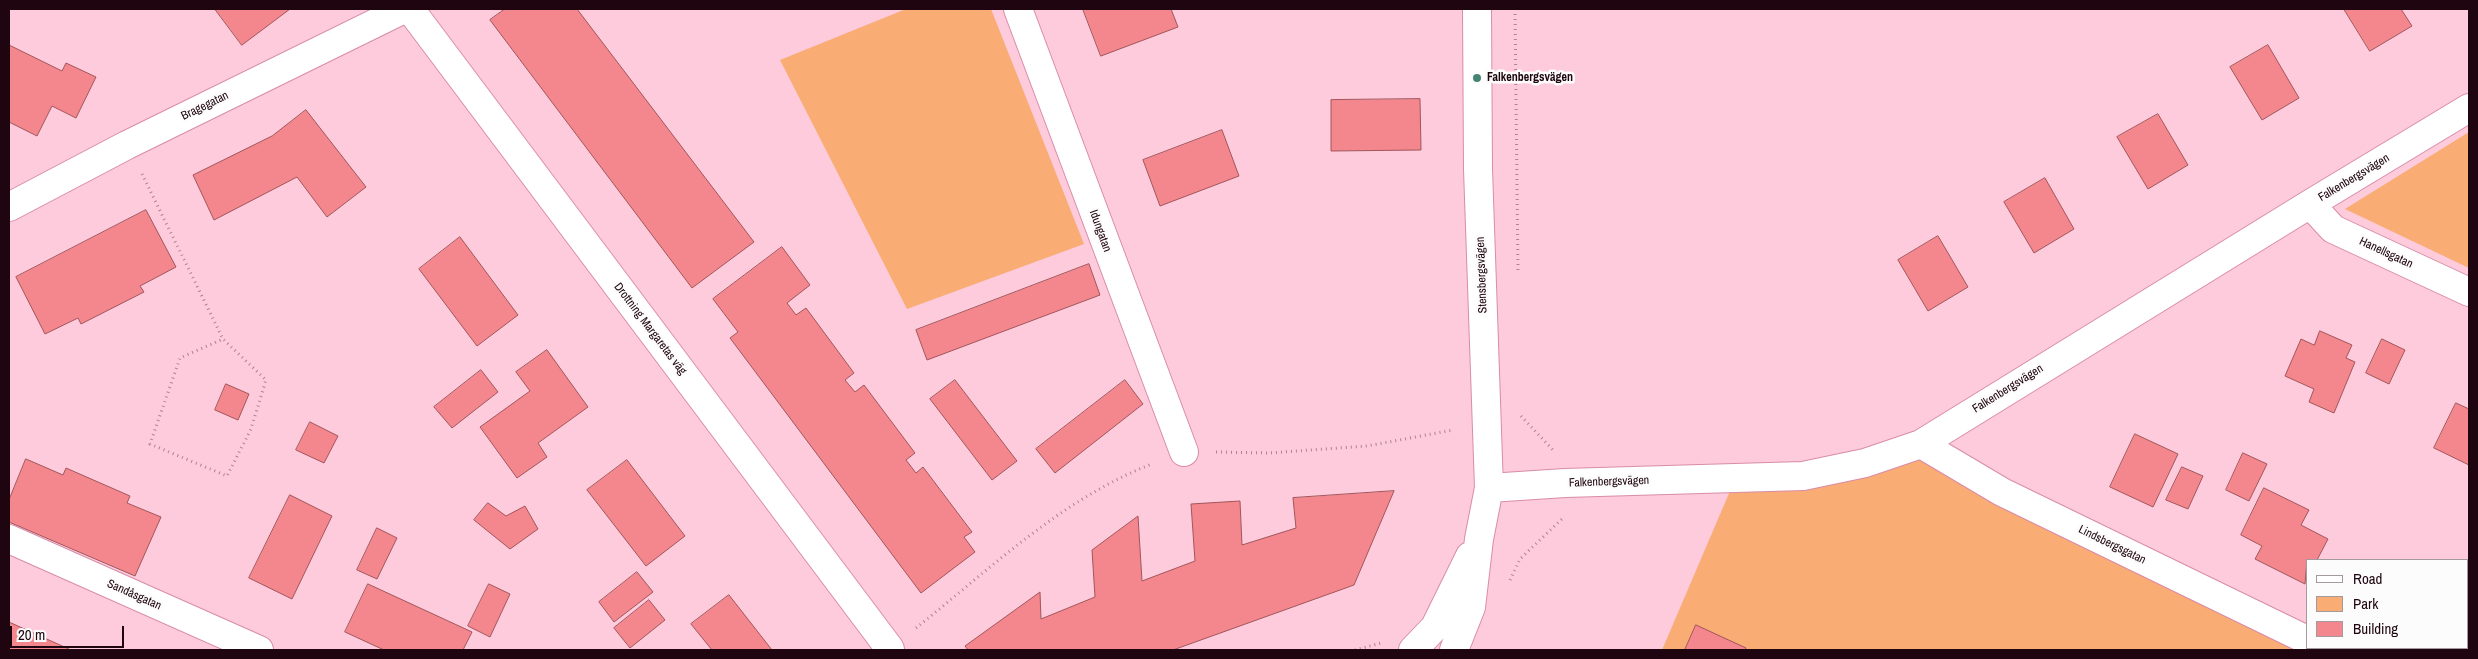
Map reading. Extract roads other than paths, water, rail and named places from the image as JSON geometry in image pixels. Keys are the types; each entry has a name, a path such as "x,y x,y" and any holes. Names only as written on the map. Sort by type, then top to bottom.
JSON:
{"street":[{"name":"Bragegatan","path":"9,207 127,144 404,9"},
{"name":"Drottning Margaretas väg","path":"410,9 890,649"},
{"name":"Idungatan","path":"1018,9 1184,452"},
{"name":"Stensbergsvägen","path":"1454,650 1471,607 1479,540 1489,488 1478,169 1477,9"},
{"name":"Falkenbergsvägen","path":"1489,488 1803,476 1865,463 1922,444 2469,108"},
{"name":"Hanellsgatan","path":"2310,204 2333,229 2469,292"},
{"name":"Lindsbergsgatan","path":"1922,444 2002,492 2306,640"},
{"name":"Sandåsgatan","path":"9,539 259,650"},
{"name":"Stensbergsvägen","path":"1413,650 1435,627 1479,540"}],"place":[{"name":"Falkenbergsvägen","path":"1477,78"}]}
